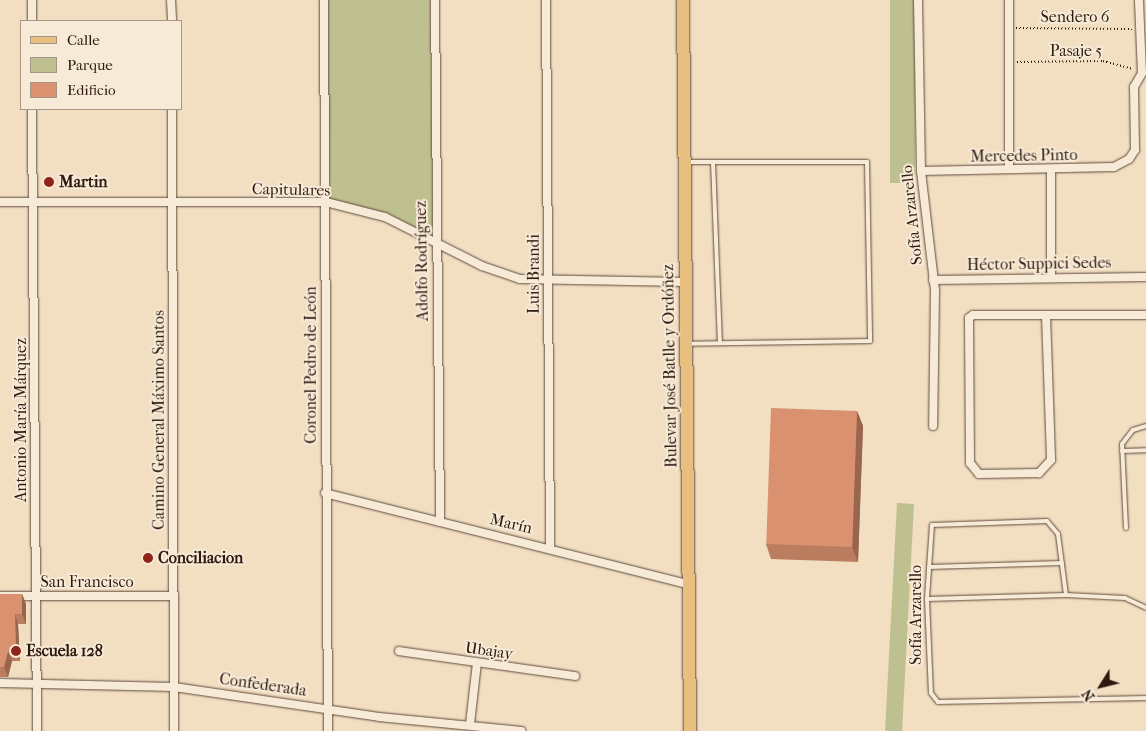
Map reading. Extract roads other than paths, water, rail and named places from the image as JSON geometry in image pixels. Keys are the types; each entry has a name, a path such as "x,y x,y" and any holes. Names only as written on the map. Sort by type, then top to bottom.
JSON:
{"main road":[{"name":"Bulevar José Batlle y Ordóñez","path":"683,0 690,731"}],"street":[{"path":"32,0 32,20"},
{"path":"172,0 172,20"},
{"name":"Coronel Pedro de León","path":"324,0 326,202 325,492 328,731"},
{"name":"Adolfo Rodríguez","path":"435,0 435,242 440,522"},
{"name":"Luis Brandi","path":"546,0 550,548"},
{"name":"Sofía Arzarello","path":"918,0 921,171 933,280 933,426"},
{"path":"1009,0 1009,170"},
{"path":"1139,0 1144,73"},
{"name":"Mercedes Pinto","path":"921,171 1114,167 1126,161 1135,150 1134,87 1144,73"},
{"name":"Antonio María Márquez","path":"32,110 37,731"},
{"name":"Camino General Máximo Santos","path":"172,110 174,731"},
{"path":"1051,169 1052,276"},
{"name":"Capitulares","path":"0,202 326,202 385,217 504,274 548,283 685,282"},
{"name":"Héctor Suppici Sedes","path":"933,280 1052,276 1146,277"},
{"path":"1046,315 1051,460 1038,473 979,474 970,463 966,322 972,315 1046,315 1146,315"},
{"name":"Marín","path":"325,492 690,585"},
{"name":"San Francisco","path":"0,596 173,596"},
{"name":"Ubajay","path":"399,651 477,664 575,676"},
{"path":"475,727 477,664"},
{"name":"Confederada","path":"0,683 174,687 475,727 521,731"}],"lane":[{"path":"684,162 867,162 870,341 686,344"},
{"path":"713,162 720,343"},
{"path":"1126,528 1122,444 1133,430 1146,426"},
{"path":"1122,451 1146,450"},
{"name":"Sofía Arzarello","path":"1062,563 1058,534 1046,521 932,525 927,599 931,693 938,702 1146,698"},
{"path":"929,567 1062,563 1066,595"},
{"path":"927,599 1066,595 1125,598 1146,608"}],"place":[{"name":"Martin","path":"49,182"},
{"name":"Conciliacion","path":"148,558"},
{"name":"Escuela 128","path":"16,651"}]}
